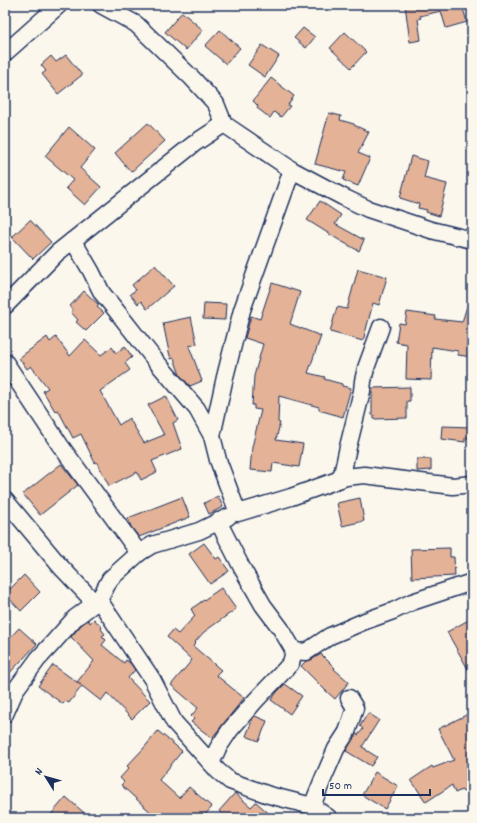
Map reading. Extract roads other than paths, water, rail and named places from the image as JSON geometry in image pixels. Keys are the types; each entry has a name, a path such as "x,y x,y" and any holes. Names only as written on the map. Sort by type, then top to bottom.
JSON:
{"street":[{"path":"5,53 59,5"},
{"path":"101,5 136,24 192,78 216,104 224,124 292,170 368,209 431,230 472,240"},
{"path":"5,306 57,253 195,143 224,124"},
{"path":"212,436 242,310 292,170"},
{"path":"72,242 102,293 155,360 197,408 212,436 218,460 238,513"},
{"path":"340,479 362,391 366,368 381,326"},
{"path":"5,362 60,445 139,553"},
{"path":"5,711 16,689 38,659 74,618 97,601 110,580 139,553 152,545 199,531 238,513 291,497 346,477 364,475 453,486 472,484"},
{"path":"5,500 60,566 97,601 152,680 174,722 218,771 230,781 269,795 312,806 329,818"},
{"path":"211,763 218,748 230,730 290,663 294,651 281,629 263,605 218,521"},
{"path":"294,651 306,652 330,636 365,621 393,611 412,602 472,583"},
{"path":"312,806 336,749 347,732 355,708 349,698"}]}
